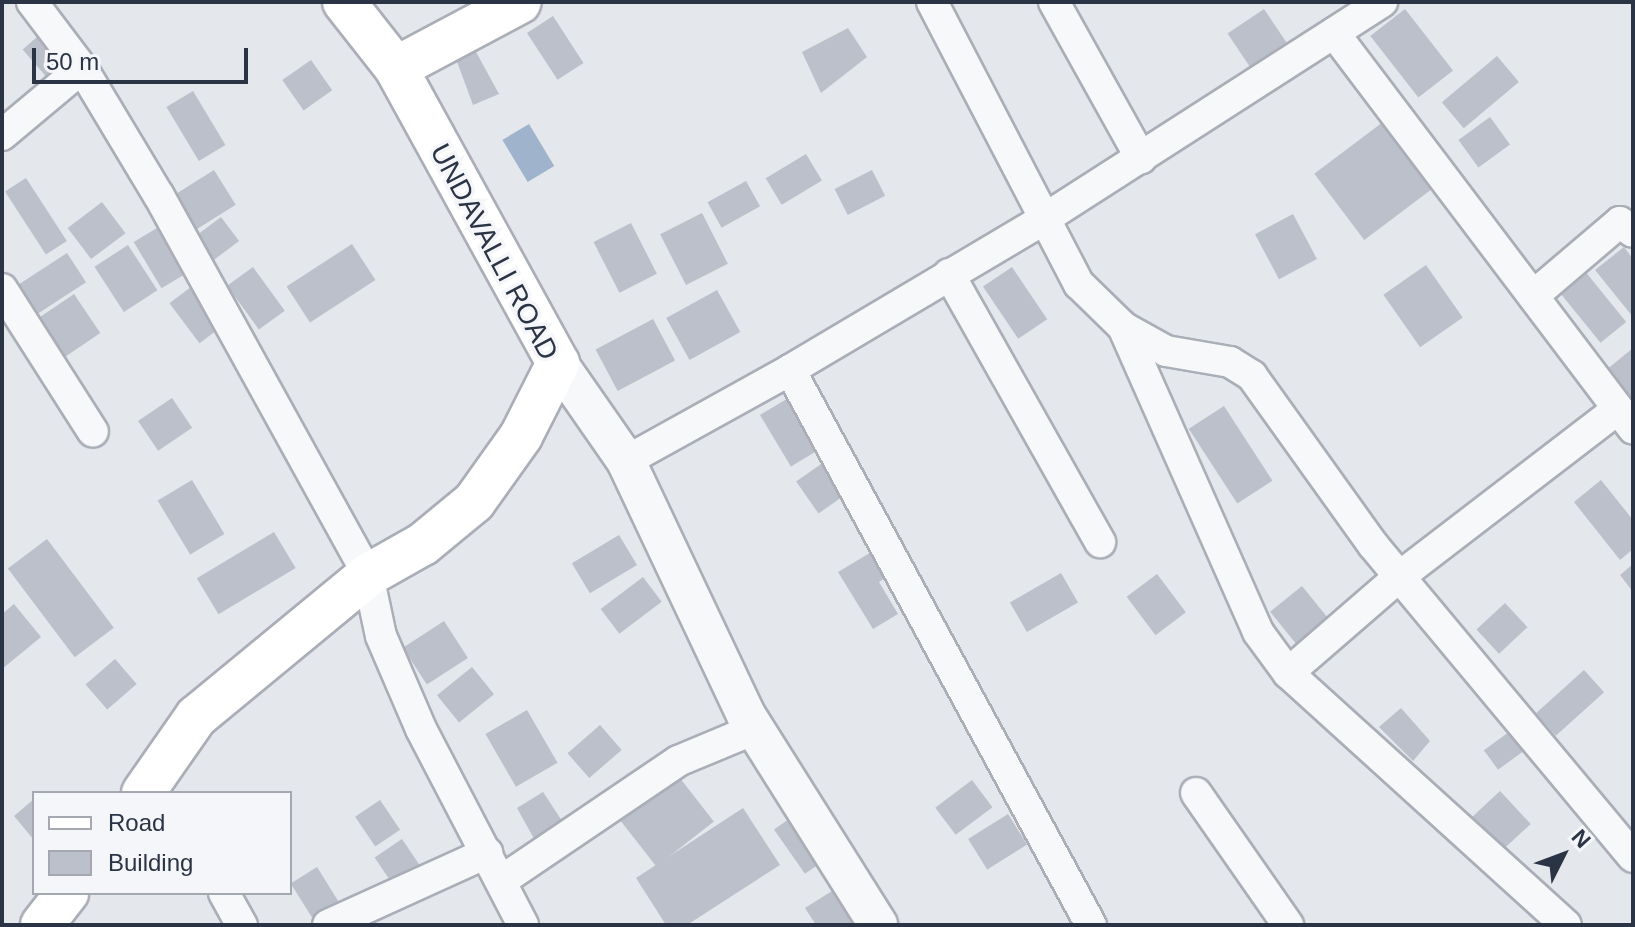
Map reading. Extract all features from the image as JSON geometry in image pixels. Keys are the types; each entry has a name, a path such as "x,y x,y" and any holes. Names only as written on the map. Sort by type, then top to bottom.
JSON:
{"main road":[{"name":"UNDAVALLI ROAD","path":"156,787 196,717 368,575 423,544 474,502 521,436 558,363 396,68 344,2"},
{"path":"396,68 520,2"},
{"path":"42,925 65,895"}],"street":[{"path":"32,2 82,68 368,575 381,636 421,729 523,925"},
{"path":"932,2 1079,284 1123,327 1166,351 1230,362 1252,376 1399,577 1633,857"},
{"path":"1054,2 1141,158"},
{"path":"626,461 790,370 1044,219 1382,2"},
{"path":"1288,673 1399,577 1626,419 1334,33"},
{"path":"2,135 82,68"},
{"path":"1533,296 1620,222 1633,232"},
{"path":"949,274 1100,542"},
{"path":"2,289 93,432"},
{"path":"1123,327 1258,632 1288,673 1566,925"},
{"path":"558,363 626,461 755,729 878,925"},
{"path":"790,370 1091,925"},
{"path":"501,881 678,761 755,729"},
{"path":"1196,793 1288,925"},
{"path":"328,925 487,853"},
{"path":"225,895 242,925"}],"water":[{"path":"529,124 554,166 528,182 502,140"}],"building":[{"path":"1264,9 1288,45 1252,69 1228,34"},
{"path":"1405,9 1453,70 1418,98 1370,36"},
{"path":"553,16 583,63 558,80 527,33"},
{"path":"848,28 867,57 821,93 802,52"},
{"path":"37,37 60,63 46,76 23,49"},
{"path":"469,39 499,94 473,105 452,48"},
{"path":"1497,56 1519,82 1464,128 1442,102"},
{"path":"311,60 332,90 304,110 282,80"},
{"path":"193,91 225,145 199,161 166,107"},
{"path":"1490,117 1510,145 1478,167 1458,140"},
{"path":"1383,122 1433,188 1364,240 1314,174"},
{"path":"806,154 822,181 782,205 766,178"},
{"path":"214,170 236,205 197,229 175,194"},
{"path":"872,170 885,196 848,215 835,189"},
{"path":"26,178 67,241 46,255 5,192"},
{"path":"746,181 760,206 722,228 708,202"},
{"path":"102,202 125,233 91,259 68,228"},
{"path":"702,213 728,264 686,285 660,234"},
{"path":"1293,214 1317,259 1279,279 1255,234"},
{"path":"221,217 239,241 210,263 191,239"},
{"path":"631,223 657,274 619,293 594,242"},
{"path":"162,225 190,271 162,288 134,242"},
{"path":"352,244 375,280 310,323 287,286"},
{"path":"128,245 157,290 124,312 94,267"},
{"path":"1624,247 1633,259 1633,317 1595,270"},
{"path":"67,253 86,282 37,314 18,285"},
{"path":"1426,265 1463,317 1420,347 1383,295"},
{"path":"253,267 285,311 259,329 227,286"},
{"path":"1012,267 1047,319 1018,339 983,287"},
{"path":"1584,270 1626,322 1601,343 1558,291"},
{"path":"191,287 221,327 200,343 169,303"},
{"path":"717,290 740,332 690,360 666,318"},
{"path":"74,294 100,333 63,358 37,319"},
{"path":"653,319 675,360 618,391 596,350"},
{"path":"1633,348 1633,405 1605,371"},
{"path":"790,397 821,448 791,466 760,415"},
{"path":"172,398 192,428 158,451 138,421"},
{"path":"1224,406 1272,481 1237,504 1189,429"},
{"path":"824,462 846,494 819,513 796,482"},
{"path":"192,480 224,534 190,555 158,501"},
{"path":"1601,480 1633,520 1633,549 1620,560 1574,502"},
{"path":"274,532 296,568 218,614 197,578"},
{"path":"619,535 637,565 590,593 572,563"},
{"path":"47,539 114,628 75,657 8,568"},
{"path":"873,551 888,576 879,582 898,614 873,629 838,572"},
{"path":"1633,564 1633,592 1620,575"},
{"path":"1061,573 1078,602 1027,632 1010,602"},
{"path":"1157,574 1186,612 1156,635 1127,597"},
{"path":"643,577 662,602 619,634 601,609"},
{"path":"1302,586 1331,622 1299,648 1270,612"},
{"path":"1505,603 1528,627 1499,654 1476,630"},
{"path":"14,604 41,637 2,669 2,614"},
{"path":"444,621 468,658 427,685 403,648"},
{"path":"115,659 137,684 107,709 86,685"},
{"path":"472,667 494,694 459,723 437,695"},
{"path":"1584,670 1604,692 1556,736 1536,713"},
{"path":"1401,708 1430,741 1413,761 1379,727"},
{"path":"527,710 558,763 516,787 485,734"},
{"path":"600,725 622,750 589,778 568,753"},
{"path":"1509,732 1523,751 1498,770 1484,750"},
{"path":"672,768 714,822 656,867 614,813"},
{"path":"972,780 992,807 956,835 935,808"},
{"path":"1500,791 1531,824 1501,852 1470,819"},
{"path":"543,792 564,824 537,844 517,808"},
{"path":"380,800 400,830 375,847 355,817"},
{"path":"32,801 32,838 14,816"},
{"path":"743,808 780,865 687,925 666,925 636,878"},
{"path":"1008,814 1027,845 987,869 968,839"},
{"path":"792,817 823,861 805,874 774,830"},
{"path":"402,839 421,867 394,886 375,857"},
{"path":"317,867 341,905 315,922 292,883"},
{"path":"832,891 855,925 816,925 805,908"}]}
